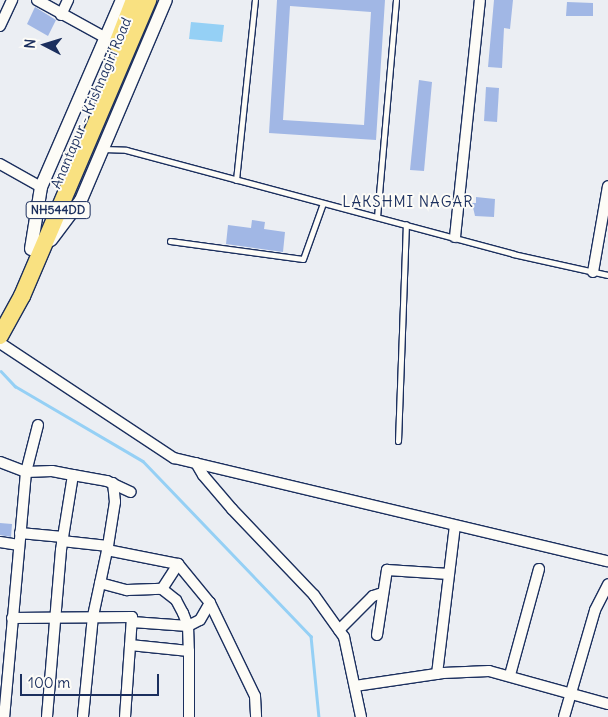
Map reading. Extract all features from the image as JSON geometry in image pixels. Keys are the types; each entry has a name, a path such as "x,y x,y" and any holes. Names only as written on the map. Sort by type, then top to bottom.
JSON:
{"highway":[{"name":"Anantapur - Krishnagiri Road","path":"0,336 108,80 134,0"},
{"name":"NH544DD","path":"108,80 148,0"},
{"name":"Anantapur - Krishnagiri Road","path":"0,315 35,252"}],"street":[{"path":"0,26 12,0"},
{"path":"38,0 61,15 106,38"},
{"path":"61,15 68,0"},
{"path":"35,252 41,186 122,0"},
{"path":"35,252 81,200 166,0"},
{"path":"455,238 480,0"},
{"path":"0,164 41,186"},
{"path":"593,272 608,186"},
{"path":"0,343 174,458 608,562"},
{"path":"4,717 26,472 38,425"},
{"path":"0,462 26,472 52,471 113,483 131,492"},
{"path":"196,463 202,475 232,509 314,595 339,630 347,645 361,717"},
{"path":"48,717 54,619 63,539 73,475"},
{"path":"83,717 93,616 115,502 113,483"},
{"path":"437,674 455,526"},
{"path":"20,533 63,539 178,564 210,603 255,696 256,717"},
{"path":"0,542 19,546"},
{"path":"162,589 178,564"},
{"path":"377,635 385,573 389,569 449,574"},
{"path":"510,675 539,569"},
{"path":"100,583 127,590 162,589 176,600 188,626 189,717"},
{"path":"564,717 595,610 608,584"},
{"path":"339,630 373,596 382,593"},
{"path":"132,622 188,626 200,620 210,603"},
{"path":"12,618 132,617 125,717"},
{"path":"130,645 189,650"},
{"path":"356,686 437,674 489,671 510,675 608,704"}],"lane":[{"path":"236,180 254,0"},
{"path":"377,217 396,0"},
{"path":"102,149 126,150 455,238 608,275"},
{"path":"170,241 303,260 323,203"},
{"path":"398,442 406,224"}],"water":[{"path":"191,22 224,25 222,42 189,39"}],"building":[{"path":"277,0 385,0 376,140 269,133","holes":["290,6 371,12 364,125 283,120"]},
{"path":"494,0 513,0 510,29 504,28 502,68 488,67"},
{"path":"567,2 593,3 593,16 566,16"},
{"path":"35,7 56,20 48,36 27,24"},
{"path":"419,80 432,82 424,171 410,170"},
{"path":"486,87 499,88 497,122 484,121"},
{"path":"476,197 495,199 494,217 475,216 472,203 476,203"},
{"path":"252,220 265,222 264,229 285,232 283,252 226,244 228,225 251,228"},
{"path":"0,523 12,524 11,537 0,535"}],"waterway":[{"path":"1,371 15,386 143,461 311,636 319,717"}],"district":[{"name":"LAKSHMI NAGAR","path":"408,202"}]}
